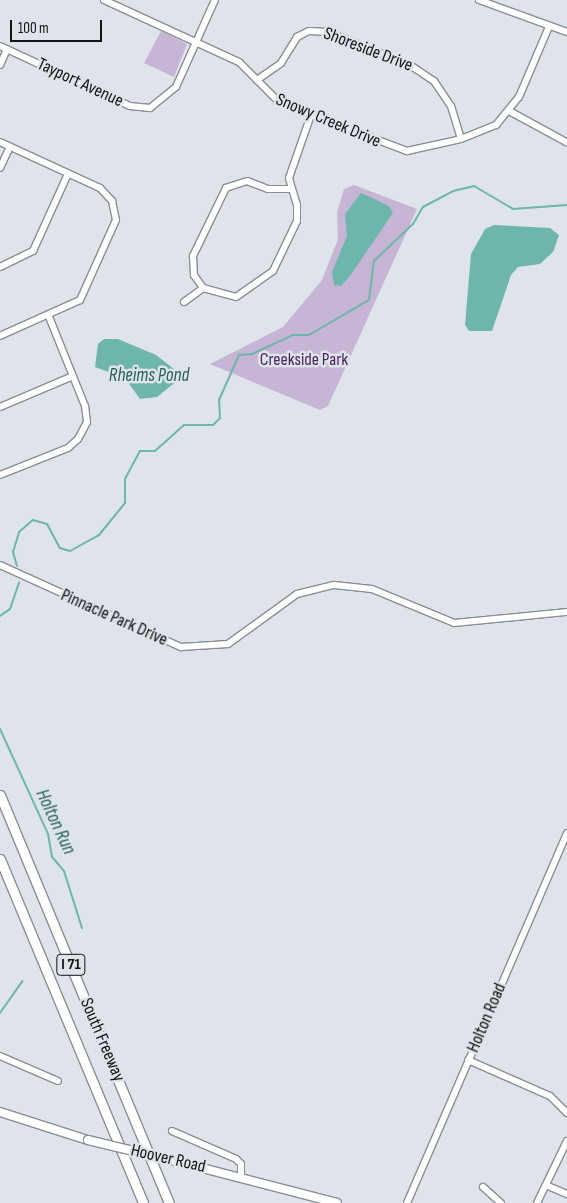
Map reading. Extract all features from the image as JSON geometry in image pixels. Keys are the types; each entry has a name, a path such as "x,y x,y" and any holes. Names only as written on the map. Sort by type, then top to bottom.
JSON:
{"highway":[{"name":"South Freeway","path":"0,794 169,1203"},
{"name":"South Freeway","path":"0,859 143,1203"}],"main road":[{"name":"Hoover Road","path":"0,1112 88,1140 241,1176 337,1203"}],"street":[{"name":"Snowy Creek Drive","path":"104,0 239,62 280,103 399,150 424,150 461,139 496,126 511,112"},
{"path":"120,7 123,0"},
{"path":"196,42 215,0"},
{"path":"479,0 493,3 548,29 567,32"},
{"path":"548,29 511,112 566,142"},
{"name":"Shoreside Drive","path":"257,80 281,63 297,37 309,31 328,32 410,66 434,81 451,106 461,139"},
{"name":"Tayport Avenue","path":"0,46 130,106 145,108 162,102 176,87 196,42"},
{"path":"0,65 7,49"},
{"path":"292,188 275,190 247,181 226,188 193,256 194,275 203,288 236,297 273,271 297,221 291,166 311,116"},
{"path":"0,142 68,174 108,196 114,207 115,226 83,298 48,317 0,336"},
{"path":"0,168 10,147"},
{"path":"0,267 32,251 68,174"},
{"path":"184,302 203,288"},
{"path":"0,475 78,439 87,413 48,317"},
{"path":"0,407 73,376"},
{"name":"Pinnacle Park Drive","path":"0,565 152,637 188,648 228,644 297,594 334,584 364,586 454,623 567,612"},
{"name":"Holton Road","path":"407,1203 567,833"},
{"path":"0,1056 58,1081"},
{"path":"468,1060 550,1096 567,1113"},
{"path":"172,1131 236,1159 241,1164 241,1176"},
{"path":"537,1203 548,1186 567,1142"},
{"path":"548,1186 567,1194"},
{"path":"482,1187 501,1203"}],"green space":[{"path":"161,31 187,44 174,77 144,63"},
{"name":"Creekside Park","path":"354,185 417,209 328,406 320,410 210,364 283,327 322,280 338,239 337,212 344,189"}],"water":[{"path":"361,193 389,206 393,213 350,276 341,286 334,285 332,272 347,236 345,214"},
{"path":"494,225 550,228 559,235 553,252 540,264 518,267 511,275 492,331 469,331 465,325 471,254 485,229"},
{"name":"Rheims Pond","path":"104,339 118,339 156,355 183,376 157,397 140,399 125,378 95,367 98,344"}],"waterway":[{"path":"17,566 13,552 19,532 33,520 47,524 60,548 70,551 99,535 125,503 125,479 140,451 155,451 184,425 213,425 220,418 219,400 239,355 252,354 293,335 309,335 369,300 374,261 413,224 423,207 453,191 474,186 513,209 567,205"},
{"path":"0,616 10,609 19,583"},
{"name":"Holton Run","path":"0,729 48,834 52,857 64,871 82,928"},
{"name":"Holton Run","path":"0,1013 22,981"}]}
